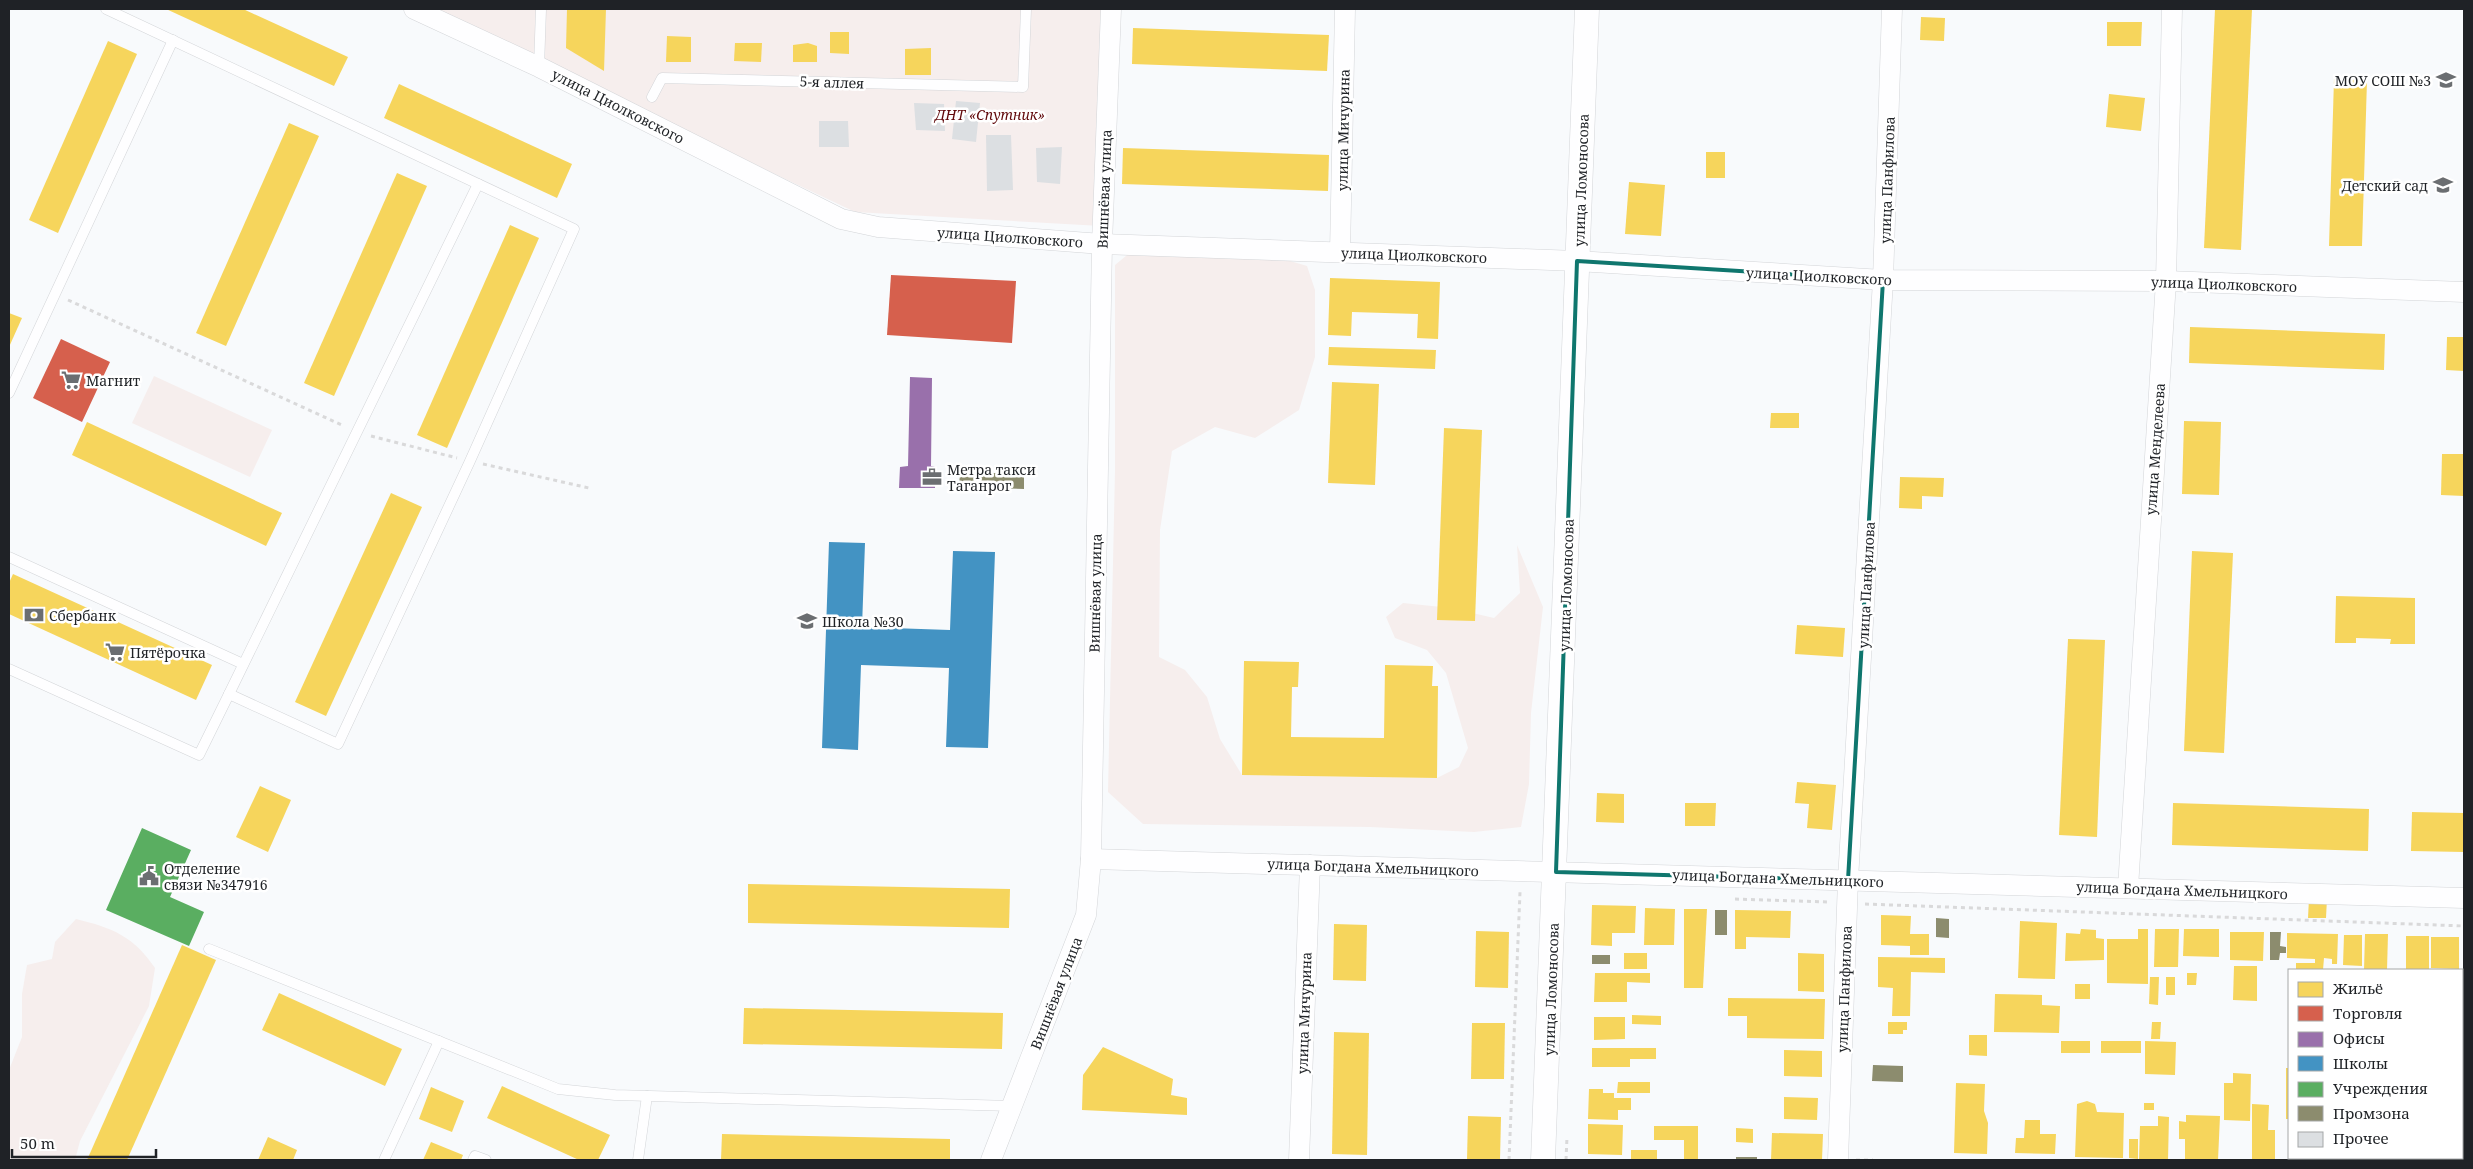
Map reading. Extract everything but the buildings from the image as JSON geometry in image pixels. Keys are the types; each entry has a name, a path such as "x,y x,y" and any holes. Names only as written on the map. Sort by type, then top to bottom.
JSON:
{"street":[{"name":"улица Циолковского","path":"414,9 539,67 841,219 878,227 1102,244 1577,261 1883,280 2166,281 2464,292"},
{"name":"Вишнёвая улица","path":"991,1160 1086,915 1091,859 1102,244 1111,9"},
{"name":"улица Мичурина","path":"1340,252 1345,9"},
{"name":"улица Ломоносова","path":"1544,1160 1587,9"},
{"name":"улица Панфилова","path":"1838,1160 1848,880 1883,280 1892,9"},
{"name":"улица Менделеева","path":"2128,888 2166,281 2172,9"},
{"name":"улица Богдана Хмельницкого","path":"1091,859 2464,898"},
{"name":"улица Мичурина","path":"1299,1160 1310,865"}],"lane":[{"path":"106,9 574,229 470,461 338,744 228,694"},
{"path":"539,67 541,9"},
{"name":"5-я аллея","path":"652,97 662,78 1023,87 1026,9"},
{"path":"9,393 173,40"},
{"path":"9,669 199,755 478,184"},
{"path":"9,556 243,664"},
{"path":"209,948 558,1089 647,1096 1012,1106"},
{"path":"384,1160 439,1041"},
{"path":"638,1160 647,1096"},
{"path":"473,1160 475,1156 486,1160"}],"path":[{"path":"55,294 357,432 470,461 590,488"},
{"path":"1509,1160 1520,892"},
{"path":"1725,898 2464,926"}],"highlighted area":[{"path":"1577,261 1883,280 1848,880 1556,872"}],"green space":[{"name":"ДНТ «Спутник»","path":"427,9 1109,9 1101,226 855,212"},
{"path":"1138,246 1250,249 1307,266 1315,290 1315,357 1299,410 1255,438 1215,427 1172,451 1160,530 1159,657 1185,670 1207,697 1220,739 1242,775 1437,778 1459,767 1468,748 1446,673 1427,650 1395,638 1386,617 1403,603 1451,608 1494,618 1520,593 1517,545 1543,607 1531,713 1529,784 1521,827 1474,832 1370,827 1143,824 1108,792 1115,471 1115,265"},
{"path":"154,376 272,430 250,477 132,423"},
{"path":"76,919 101,926 121,935 139,948 147,957 155,968 149,1006 80,1141 75,1160 9,1160 9,1070 22,1037 22,994 27,965 52,959 55,942"}],"place":[{"name":"МОУ СОШ №3","path":"2446,80"},
{"name":"Детский сад","path":"2443,185"},
{"name":"Магнит","path":"71,380"},
{"name":"Метра такси Таганрог","path":"932,477"},
{"name":"Сбербанк","path":"34,615"},
{"name":"Школа №30","path":"807,621"},
{"name":"Пятёрочка","path":"115,652"},
{"name":"Отделение связи №347916","path":"149,876"}]}
